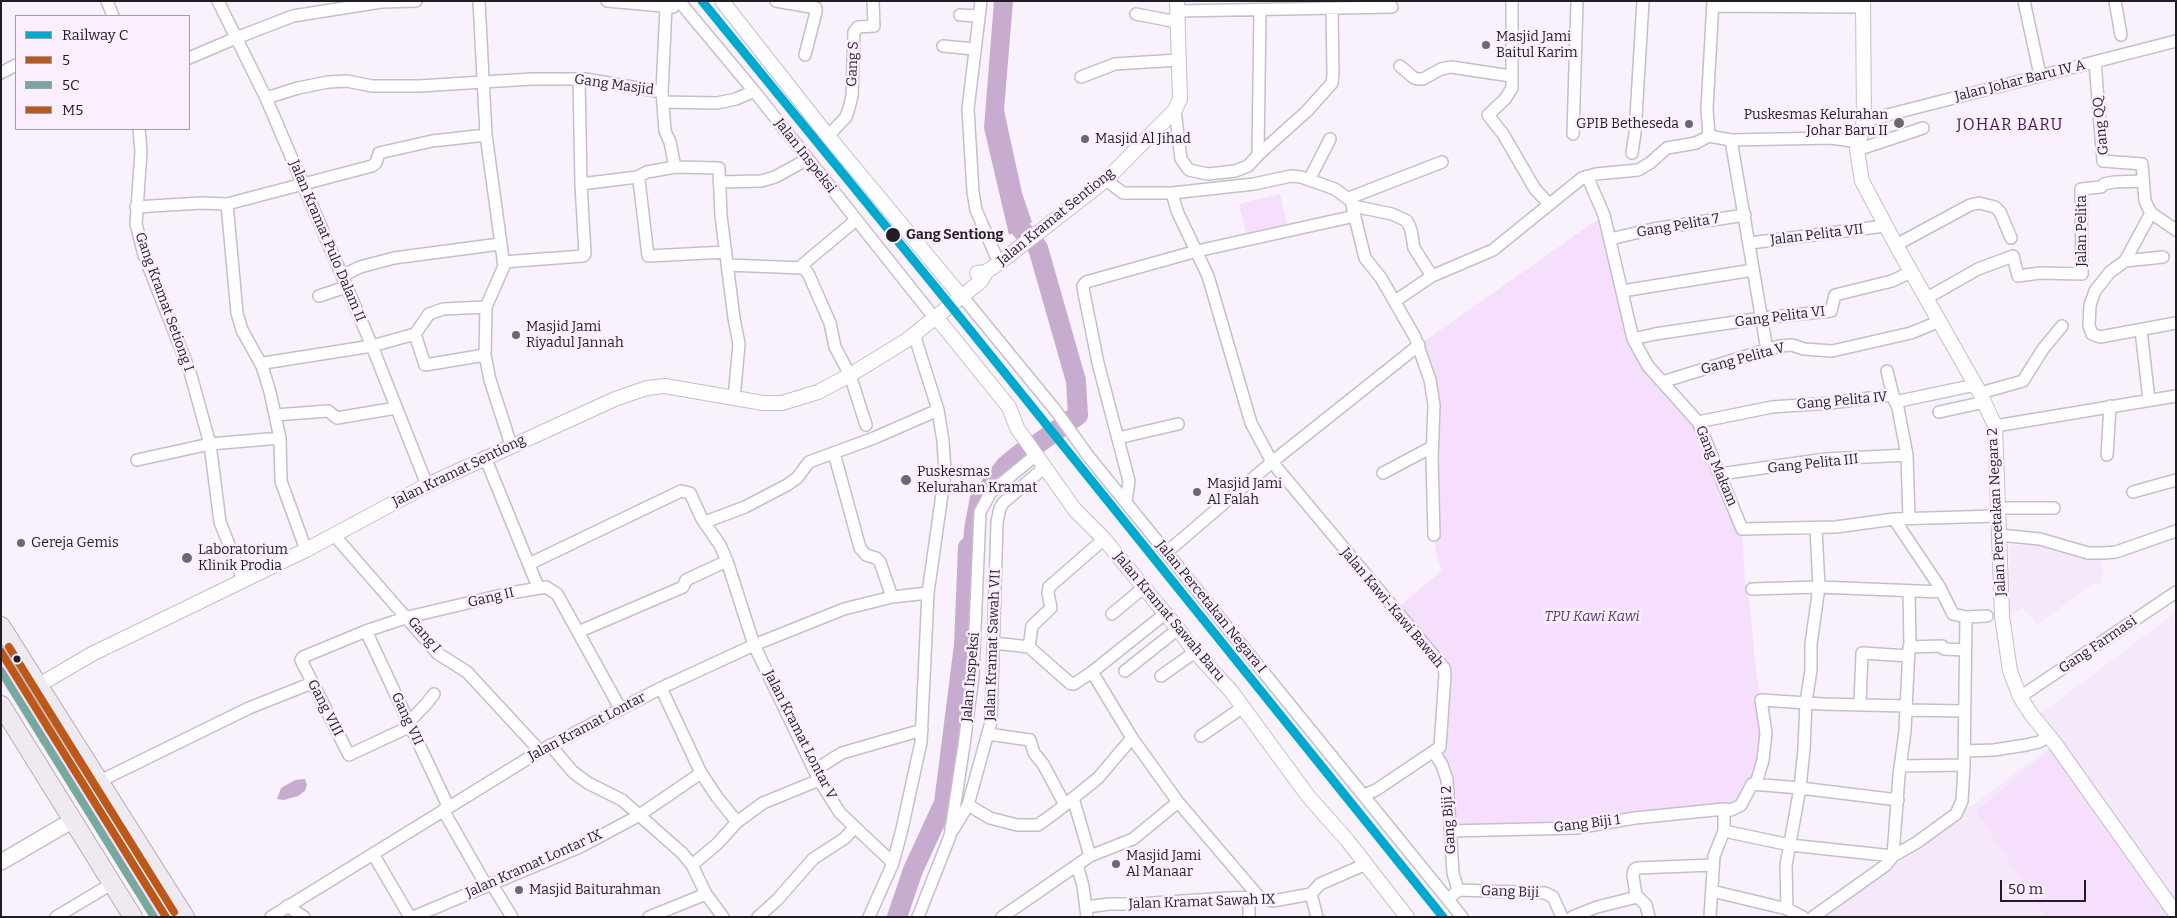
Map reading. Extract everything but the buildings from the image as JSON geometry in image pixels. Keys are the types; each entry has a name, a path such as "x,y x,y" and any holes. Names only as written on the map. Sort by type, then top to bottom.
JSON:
{"main road":[{"path":"1,626 185,917"},
{"path":"1,705 134,917"},
{"path":"1,862 29,847 34,837 72,818"}],"street":[{"name":"Jalan Kramat Pulo Dalam II","path":"218,1 266,98 372,346 427,485"},
{"path":"190,58 293,16 327,6 416,1"},
{"path":"479,1 486,134 503,262 502,271 486,307 484,355 510,445"},
{"path":"607,1 666,7 681,4"},
{"path":"722,1 828,136 959,293"},
{"path":"776,1 816,8 805,55"},
{"name":"Gang S","path":"828,136 846,117 849,108 852,96 854,32 858,27 874,26 873,1"},
{"path":"981,1 968,109 973,192 976,210 999,263"},
{"path":"1512,1 1511,81 1505,99 1488,115 1503,134 1536,189 1549,204"},
{"path":"1573,134 1577,1"},
{"path":"1632,154 1643,1"},
{"path":"2024,1 2040,75"},
{"path":"2115,1 2121,35"},
{"name":"Jalan Inspeksi","path":"681,4 754,91 933,314"},
{"path":"1709,136 1707,109 1713,4 1863,4"},
{"name":"Jalan Percetakan Negara 2","path":"1863,4 1864,121 1858,146 1862,181 1878,227 1896,245 1980,393 1995,426 2002,616 2010,671 2020,697 2176,914"},
{"name":"Gang Masjid","path":"266,98 328,82 347,81 372,86 419,86 579,79 662,97 666,7"},
{"path":"1136,14 1177,11 1392,7"},
{"path":"1177,11 1180,99 1175,110 1181,159 1189,170 1208,174 1235,171 1248,166 1308,111 1332,83 1332,8"},
{"path":"1258,156 1260,10"},
{"path":"960,15 979,16"},
{"name":"Jalan Johar Baru IV A","path":"1864,121 2176,41"},
{"path":"943,46 974,49"},
{"path":"1081,77 1115,64 1178,60"},
{"name":"Gang QQ","path":"2095,62 2103,161 2142,164 2145,201 2151,214"},
{"path":"1,73 15,65"},
{"path":"1400,66 1414,78 1418,79 1450,67 1511,81"},
{"path":"503,262 583,256 586,250 581,184 579,79"},
{"path":"675,167 669,137 665,131 662,97 717,103 736,99 754,91"},
{"name":"Jalan Kramat Sentiong","path":"897,344 903,333 933,314 959,293 976,274 986,272 999,263 1106,180 1175,110"},
{"path":"1395,300 1432,276 1493,250 1582,178 1612,172 1623,173 1638,170 1650,164 1667,148 1696,143 1709,136 1730,140 1831,138 1858,146 1924,128"},
{"name":"Gang Kramat Setiong I","path":"139,130 141,151 136,224 144,255 190,372 210,444 220,522 243,580"},
{"path":"136,207 201,203 227,204 375,165 378,152 432,141 486,134"},
{"path":"1309,180 1330,139"},
{"path":"1730,140 1745,214 1767,350"},
{"path":"719,182 761,181 775,177 808,159"},
{"path":"1126,502 1129,481 1098,363 1084,286 1089,280 1352,207 1442,162"},
{"path":"581,184 637,177 647,172 675,167 718,167 721,216 739,344 734,399"},
{"name":"Gang Makam","path":"1587,176 1603,210 1633,339 1648,366 1698,422 1742,529 1836,527 1894,520 2054,508"},
{"path":"637,177 639,180 648,256 726,252"},
{"path":"1106,180 1123,193 1172,192 1254,184 1281,177 1301,177 1335,190 1352,207 1365,258 1395,300 1419,345 1430,380 1434,405 1432,447 1434,535"},
{"name":"Jalan Pelita","path":"1927,298 1978,269 2013,256 2018,276 2040,273 2082,274 2081,189 2101,187 2104,184 2114,182 2142,181"},
{"name":"Jalan Kawi-Kawi Bawah","path":"1172,192 1177,211 1208,276 1251,424 1272,462 1441,663 1445,674 1441,741 1440,747 1434,752"},
{"path":"1896,245 1970,205 1979,203 1995,207 2000,212 2011,238"},
{"path":"227,204 237,313 242,330 262,366 280,438 281,481 306,550"},
{"path":"1352,207 1392,214 1407,221 1411,230 1414,248 1432,276"},
{"name":"Gang Pelita 7","path":"1610,239 1653,229 1745,214"},
{"path":"2176,230 2151,214 2125,261 2110,272 2094,291 2090,305 2089,326 2092,334 2100,337 2176,324"},
{"path":"728,265 801,266 856,220"},
{"name":"Jalan Pelita VII","path":"1750,243 1878,227"},
{"path":"342,276 360,267 394,258 500,244"},
{"path":"2125,261 2163,257"},
{"path":"801,266 808,273 830,323 835,347 850,376 866,425"},
{"path":"1622,290 1753,270"},
{"name":"Gang Pelita VI","path":"1633,339 1762,318 1832,311 1835,295 1892,281 1910,272"},
{"path":"319,296 346,287"},
{"name":"Jalan Percetakan Negara I","path":"959,293 1462,917"},
{"path":"262,366 264,363 372,346 415,334 429,314 443,308 486,307"},
{"name":"Jalan Kramat Sentiong","path":"39,685 92,654 306,550 427,485 510,445 614,400 648,388 665,386 734,399 763,403 782,403 818,392 850,376 914,334 933,314"},
{"name":"Jalan Kramat Sawah Baru","path":"933,314 1009,407 1016,428 1075,510 1104,540 1166,613 1195,652 1243,707 1308,796 1366,864 1407,917"},
{"name":"Gang Pelita V","path":"1662,382 1767,350 1792,346 1832,351 1911,333 1940,321"},
{"path":"1939,412 1980,393 2023,381 2043,349 2062,326"},
{"path":"2141,330 2149,400"},
{"path":"415,334 424,365 484,355"},
{"path":"869,917 893,863 921,742 928,593 945,473 943,441 938,410 914,334"},
{"path":"1167,552 1272,462 1419,345"},
{"path":"1887,371 1894,399 1980,393"},
{"path":"1995,426 2176,396"},
{"name":"Gang Pelita IV","path":"1698,422 1772,407 1894,399 1898,408 1906,455 1909,519"},
{"path":"2107,455 2110,406"},
{"path":"275,415 330,411 337,418 396,408"},
{"path":"705,522 745,507 787,485 797,478 809,462 874,438 938,410"},
{"path":"1118,438 1178,424"},
{"path":"137,460 210,444 280,438"},
{"path":"1382,473 1432,447"},
{"path":"834,453 860,548 866,555 876,558 880,562 892,598"},
{"name":"Jalan Inspeksi","path":"918,917 950,836 973,676 980,512 991,492 1035,453"},
{"name":"Gang Pelita III","path":"1720,474 1826,460 1906,455"},
{"path":"485,457 538,587 546,587 557,594 620,708"},
{"name":"Jalan Kramat Sawah VII","path":"950,836 968,805 991,722 997,522 1000,508 1003,503 1045,467"},
{"path":"2133,492 2176,482"},
{"name":"Jalan Kramat Lontar V","path":"529,564 684,490 690,493 702,520 705,522 727,561 754,645 817,775 840,813 893,863"},
{"path":"1894,520 1942,592 1953,614 1966,617 1987,616"},
{"path":"1786,909 1786,865 1800,788 1806,702 1811,670 1813,626 1819,586 1816,528"},
{"path":"1999,535 2040,539 2088,553 2103,554 2116,552 2176,532"},
{"name":"Gang I","path":"334,535 438,653 467,672 545,748 573,772 588,783 622,800 682,853 692,865 706,894 723,917"},
{"path":"1029,647 1032,626 1051,608 1048,593 1049,587 1104,540"},
{"path":"578,632 683,587 686,580 727,561"},
{"path":"1752,589 1819,586 1942,592"},
{"name":"Gang II","path":"302,660 304,657 366,631 408,617 538,587"},
{"path":"1112,614 1143,588"},
{"path":"1893,856 1910,651 1909,591"},
{"name":"Gang Farmasi","path":"2020,697 2176,592"},
{"name":"Jalan Kramat Lontar","path":"271,917 545,748 620,708 754,645 844,609 892,598 928,593"},
{"path":"994,643 1029,647 1070,683 1074,684 1166,613"},
{"path":"1813,917 1886,865 1893,856 1924,838 1956,814 1962,801 1964,765 1966,617"},
{"path":"1126,671 1178,628"},
{"name":"Gang VII","path":"366,631 410,724 446,808 489,884 512,917"},
{"path":"1860,704 1862,653 1966,650"},
{"path":"1162,676 1195,652"},
{"name":"Gang VIII","path":"302,660 349,755 410,724"},
{"path":"1092,672 1132,738 1178,802 1254,897 1249,917"},
{"path":"100,781 249,708 312,683"},
{"path":"661,688 701,773 716,797 737,822"},
{"path":"410,724 434,694"},
{"path":"1756,784 1764,760 1766,733 1761,700 1965,711"},
{"path":"1201,736 1243,707"},
{"path":"692,865 717,844 737,822 763,803 817,775 842,753 922,730"},
{"path":"988,734 1030,740 1034,753 1069,802 1090,856"},
{"path":"1964,751 2026,745 2038,742 2049,736"},
{"path":"968,805 990,818 1030,826 1038,825 1098,778 1132,738"},
{"path":"1364,795 1376,790 1434,752"},
{"name":"Gang Biji 2","path":"1434,752 1442,765 1447,780 1453,873 1458,890"},
{"path":"1900,766 1964,765"},
{"name":"Jalan Kramat Lontar IX","path":"373,854 411,917 580,847 638,816 701,773"},
{"path":"1710,917 1713,865 1715,852 1722,840 1724,831 1724,809 1731,810 1741,805 1752,784 1898,800"},
{"path":"1002,917 1090,856 1133,839 1178,802"},
{"name":"Gang Biji 1","path":"1450,831 1576,828 1635,818 1724,809"},
{"path":"758,917 777,900 813,859 845,838 854,828"},
{"path":"1724,831 1790,845 1893,856"},
{"name":"Jalan Kramat Sawah IX","path":"1088,912 1109,904 1254,897 1273,901 1311,894 1320,884 1366,864"},
{"path":"1076,865 1088,912"},
{"path":"1649,917 1646,905 1636,895 1634,870 1637,868 1713,865"},
{"path":"56,917 113,883"},
{"path":"1448,899 1458,890"},
{"name":"Gang Biji","path":"1458,890 1545,893 1553,897 1562,917"},
{"path":"1712,891 1786,909 1803,917"},
{"path":"649,917 706,894"},
{"path":"1311,894 1317,917"},
{"path":"1572,917 1597,906 1633,898 1636,895"},
{"path":"287,906 304,917"}],"shaded area":[{"path":"994,1 1013,1 1004,110 1022,193 1032,222 1009,235 984,128"},
{"path":"1020,441 1031,454 991,488 974,573 961,574 964,529 970,496 998,459"},
{"path":"2042,541 2100,555 2102,568 2104,569 2099,586 2093,584 2037,625 2023,608 2009,617 2010,546"},
{"path":"2176,612 2176,917 1821,917 2053,745 2036,717"},
{"path":"305,779 307,785 305,791 298,796 284,800 277,799 281,788 295,780"}],"green space":[{"path":"1280,194 1287,224 1246,234 1239,204"},
{"name":"TPU Kawi Kawi","path":"1604,215 1633,339 1695,417 1742,529 1745,582 1766,733 1763,760 1741,805 1576,828 1450,831 1447,780 1434,752 1445,674 1395,610 1442,570 1436,554 1434,529 1434,405 1419,345"},
{"path":"1,652 166,917 150,917 1,681"},
{"path":"2056,745 2176,917 2046,917 1976,811"}],"waterway":[{"path":"1015,204 1021,229 1038,248 1076,381 1078,415 1015,460"},
{"path":"897,917 913,870 944,803 964,645 968,547"}],"rail line":[{"name":"C","path":"702,1 950,305 1443,917"}],"transit line":[{"name":"M5","path":"9,647 174,912"},
{"name":"5","path":"1,652 166,917"},
{"name":"5C","path":"1,671 154,917"}],"place":[{"name":"Masjid Jami Baitul Karim","path":"1486,45"},
{"name":"Puskesmas Kelurahan Johar Baru II","path":"1899,123"},
{"name":"GPIB Betheseda","path":"1689,124"},
{"name":"Masjid Al Jihad","path":"1085,139"},
{"name":"Gang Sentiong","path":"893,235"},
{"name":"Masjid Jami Riyadul Jannah","path":"516,335"},
{"name":"Puskesmas Kelurahan Kramat","path":"906,480"},
{"name":"Masjid Jami Al Falah","path":"1197,492"},
{"name":"Gereja Gemis","path":"21,543"},
{"name":"Laboratorium Klinik Prodia","path":"187,558"},
{"name":"Masjid Jami Al Manaar","path":"1116,864"},
{"name":"Masjid Baiturahman","path":"519,890"}],"district":[{"name":"JOHAR BARU","path":"2010,126"}]}
